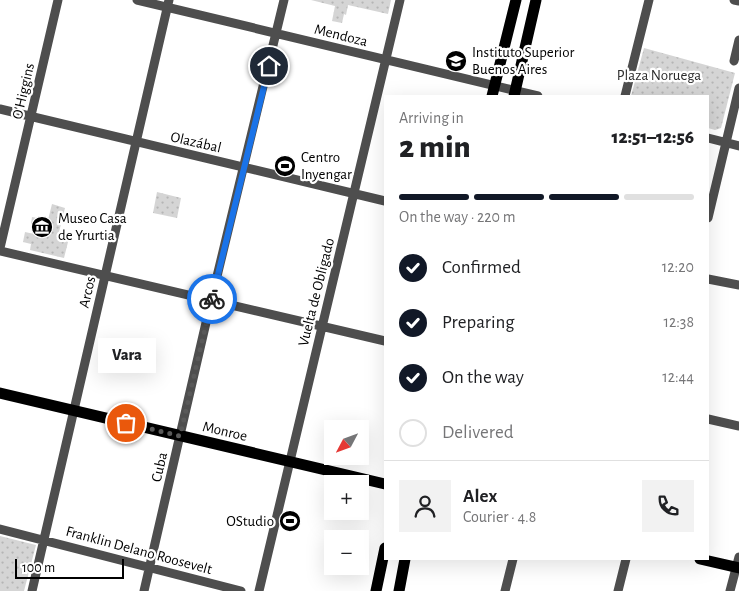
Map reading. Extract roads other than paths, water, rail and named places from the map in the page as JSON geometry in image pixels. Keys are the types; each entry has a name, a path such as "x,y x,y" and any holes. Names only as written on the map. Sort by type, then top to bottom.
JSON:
{"main road":[{"path":"493,91 516,0"},
{"path":"514,93 536,0"},
{"name":"Monroe","path":"0,393 384,484"},
{"path":"376,591 384,553"},
{"path":"398,591 405,560"},
{"path":"708,560 738,564"}],"street":[{"name":"O'Higgins","path":"0,249 58,0"},
{"name":"Mendoza","path":"137,0 168,4 386,60 493,91 530,95"},
{"name":"Cuba","path":"144,591 211,301 284,0"},
{"name":"Vuelta de Obligado","path":"259,591 400,0"},
{"path":"625,95 649,0"},
{"path":"734,0 739,1"},
{"name":"Arcos","path":"32,591 168,4"},
{"path":"734,61 739,40"},
{"path":"709,214 739,88"},
{"name":"Olazábal","path":"0,110 384,201"},
{"path":"709,138 739,146"},
{"path":"0,249 105,276 384,341"},
{"path":"709,279 739,285"},
{"path":"709,419 739,426"},
{"name":"Franklin Delano Roosevelt","path":"0,529 241,591"},
{"path":"505,591 513,560"},
{"path":"618,591 626,560"},
{"path":"730,591 738,564"}],"place":[{"name":"Instituto Superior Buenos Aires","path":"456,61"},
{"name":"Centro Inyengar","path":"285,166"},
{"name":"Museo Casa de Yrurtia","path":"42,227"},
{"name":"Vara","path":"126,423"},
{"name":"OStudio","path":"290,521"}],"park label":[{"name":"Plaza Noruega","path":"659,75"}]}
